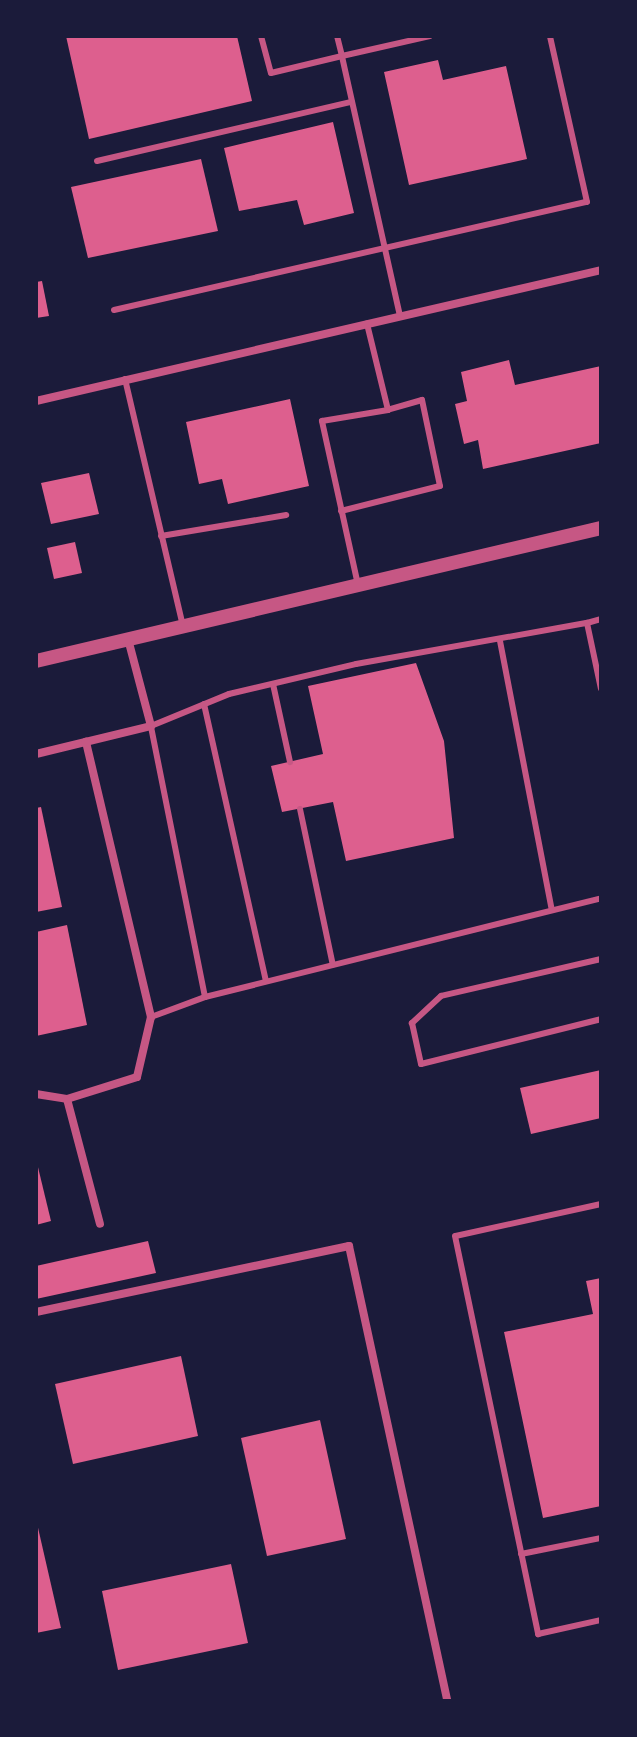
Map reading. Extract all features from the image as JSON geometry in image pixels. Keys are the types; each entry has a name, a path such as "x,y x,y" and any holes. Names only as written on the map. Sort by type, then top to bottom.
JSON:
{"street":[{"path":"36,401 601,270"},
{"path":"36,661 601,528"},
{"path":"36,754 151,726 128,639"},
{"path":"36,1094 67,1099 137,1077 151,1017 86,742"},
{"path":"67,1099 100,1224"},
{"path":"36,1312 349,1246 447,1701"}],"lane":[{"path":"261,36 271,73 430,36"},
{"path":"337,36 400,316"},
{"path":"114,310 385,252 587,202 550,36"},
{"path":"97,161 351,102"},
{"path":"367,324 388,410"},
{"path":"125,379 183,626"},
{"path":"341,511 440,486 422,400 388,410 322,421 341,511 358,585"},
{"path":"161,536 286,515"},
{"path":"205,997 151,726 204,704 273,684 601,619"},
{"path":"587,623 601,689"},
{"path":"500,641 552,910"},
{"path":"273,684 290,762"},
{"path":"204,704 266,981"},
{"path":"300,809 333,965"},
{"path":"151,1017 205,997 601,898"},
{"path":"601,959 441,996 412,1023 421,1064 601,1019"},
{"path":"601,1204 455,1236 538,1634 601,1620"},
{"path":"521,1554 601,1538"}],"building":[{"path":"66,36 237,36 252,101 89,139"},
{"path":"438,60 443,80 506,66 527,159 409,185 384,72"},
{"path":"333,122 354,213 304,225 297,200 239,211 224,148"},
{"path":"201,159 218,231 88,258 71,187"},
{"path":"42,281 49,316 36,318 36,282"},
{"path":"509,360 515,385 601,366 601,443 483,469 478,440 464,444 455,404 467,401 461,372"},
{"path":"290,399 309,486 228,504 222,479 199,484 186,422"},
{"path":"89,473 99,514 51,524 41,483"},
{"path":"75,542 82,573 54,579 47,548"},
{"path":"416,663 444,741 454,838 346,861 333,802 282,812 271,766 323,754 308,686"},
{"path":"41,807 62,907 36,912 36,808"},
{"path":"67,925 87,1025 36,1036 36,932"},
{"path":"601,1070 601,1118 531,1134 520,1088"},
{"path":"36,1159 51,1221 36,1225"},
{"path":"148,1241 156,1273 36,1299 36,1266"},
{"path":"601,1278 601,1506 543,1518 504,1332 593,1314 586,1281"},
{"path":"181,1356 198,1436 73,1464 55,1384"},
{"path":"320,1420 346,1539 267,1556 241,1438"},
{"path":"36,1519 61,1628 36,1633"},
{"path":"231,1564 248,1643 118,1670 102,1591"}]}
